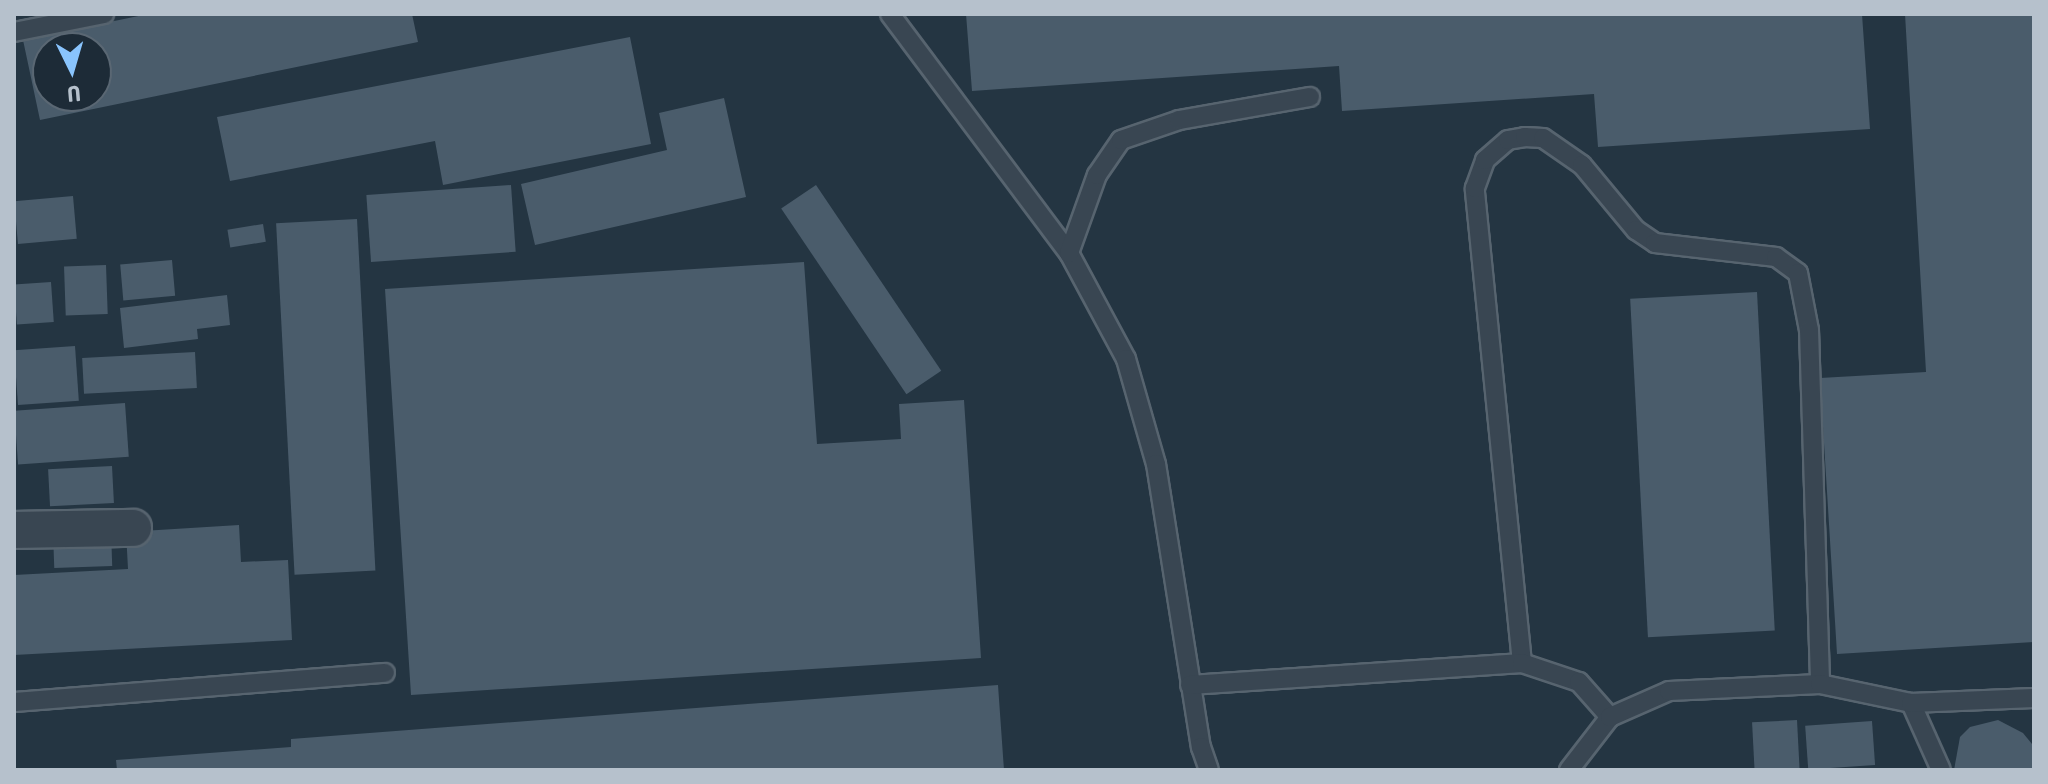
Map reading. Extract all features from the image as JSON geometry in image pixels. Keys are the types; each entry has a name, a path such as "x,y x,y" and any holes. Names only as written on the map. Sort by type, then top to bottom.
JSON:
{"street":[{"path":"14,530 133,528"}],"lane":[{"path":"14,32 104,14"},
{"path":"890,14 1069,253 1126,359 1156,464 1190,685 1209,770"},
{"path":"1069,253 1097,175 1121,140 1179,120 1310,97"},
{"path":"1522,663 1475,188 1485,160 1508,140 1525,137 1543,138 1582,165 1636,230 1655,243 1776,257 1798,273 1809,330 1820,684"},
{"path":"1190,685 1522,663 1579,682 1610,717"},
{"path":"14,702 385,673"},
{"path":"1569,770 1610,717 1669,691 1820,684 1911,703 2034,698"},
{"path":"1911,703 1941,770"}],"building":[{"path":"148,14 412,14 418,42 112,105 112,32 61,32"},
{"path":"966,14 1862,14 1870,129 1598,147 1594,94 1342,111 1339,66 972,91"},
{"path":"1905,14 2034,14 2034,642 1837,654 1820,378 1926,372"},
{"path":"630,37 651,144 443,185 435,141 230,181 217,117"},
{"path":"32,38 32,82 23,40"},
{"path":"724,98 746,197 535,245 521,184 667,150 659,113"},
{"path":"38,112 79,112 40,120"},
{"path":"511,185 516,252 371,262 366,195"},
{"path":"816,185 941,371 906,394 781,208"},
{"path":"73,196 77,239 18,244 14,201"},
{"path":"357,219 375,571 295,575 276,223"},
{"path":"263,224 266,242 230,247 227,230"},
{"path":"172,260 175,296 123,300 120,265"},
{"path":"804,262 817,444 901,439 899,404 964,400 981,658 411,695 385,289"},
{"path":"106,265 108,314 66,315 64,266"},
{"path":"51,282 54,322 17,324 14,285"},
{"path":"1757,292 1775,631 1648,637 1630,299"},
{"path":"227,295 230,325 197,329 198,339 124,348 120,308"},
{"path":"75,346 79,401 18,405 14,350"},
{"path":"195,352 197,388 84,394 82,358"},
{"path":"125,403 129,457 18,465 14,411"},
{"path":"112,466 114,503 50,506 48,469"},
{"path":"239,525 241,562 288,560 292,640 14,655 14,575 128,569 126,532"},
{"path":"111,531 112,566 54,568 53,533"},
{"path":"998,685 1004,770 117,770 116,760 291,747 291,739"},
{"path":"1797,720 1800,770 1755,770 1752,722"},
{"path":"1998,720 2023,733 2032,744 2034,770 1954,770 1960,737 1970,727"},
{"path":"1872,721 1875,765 1808,770 1805,726"}]}
